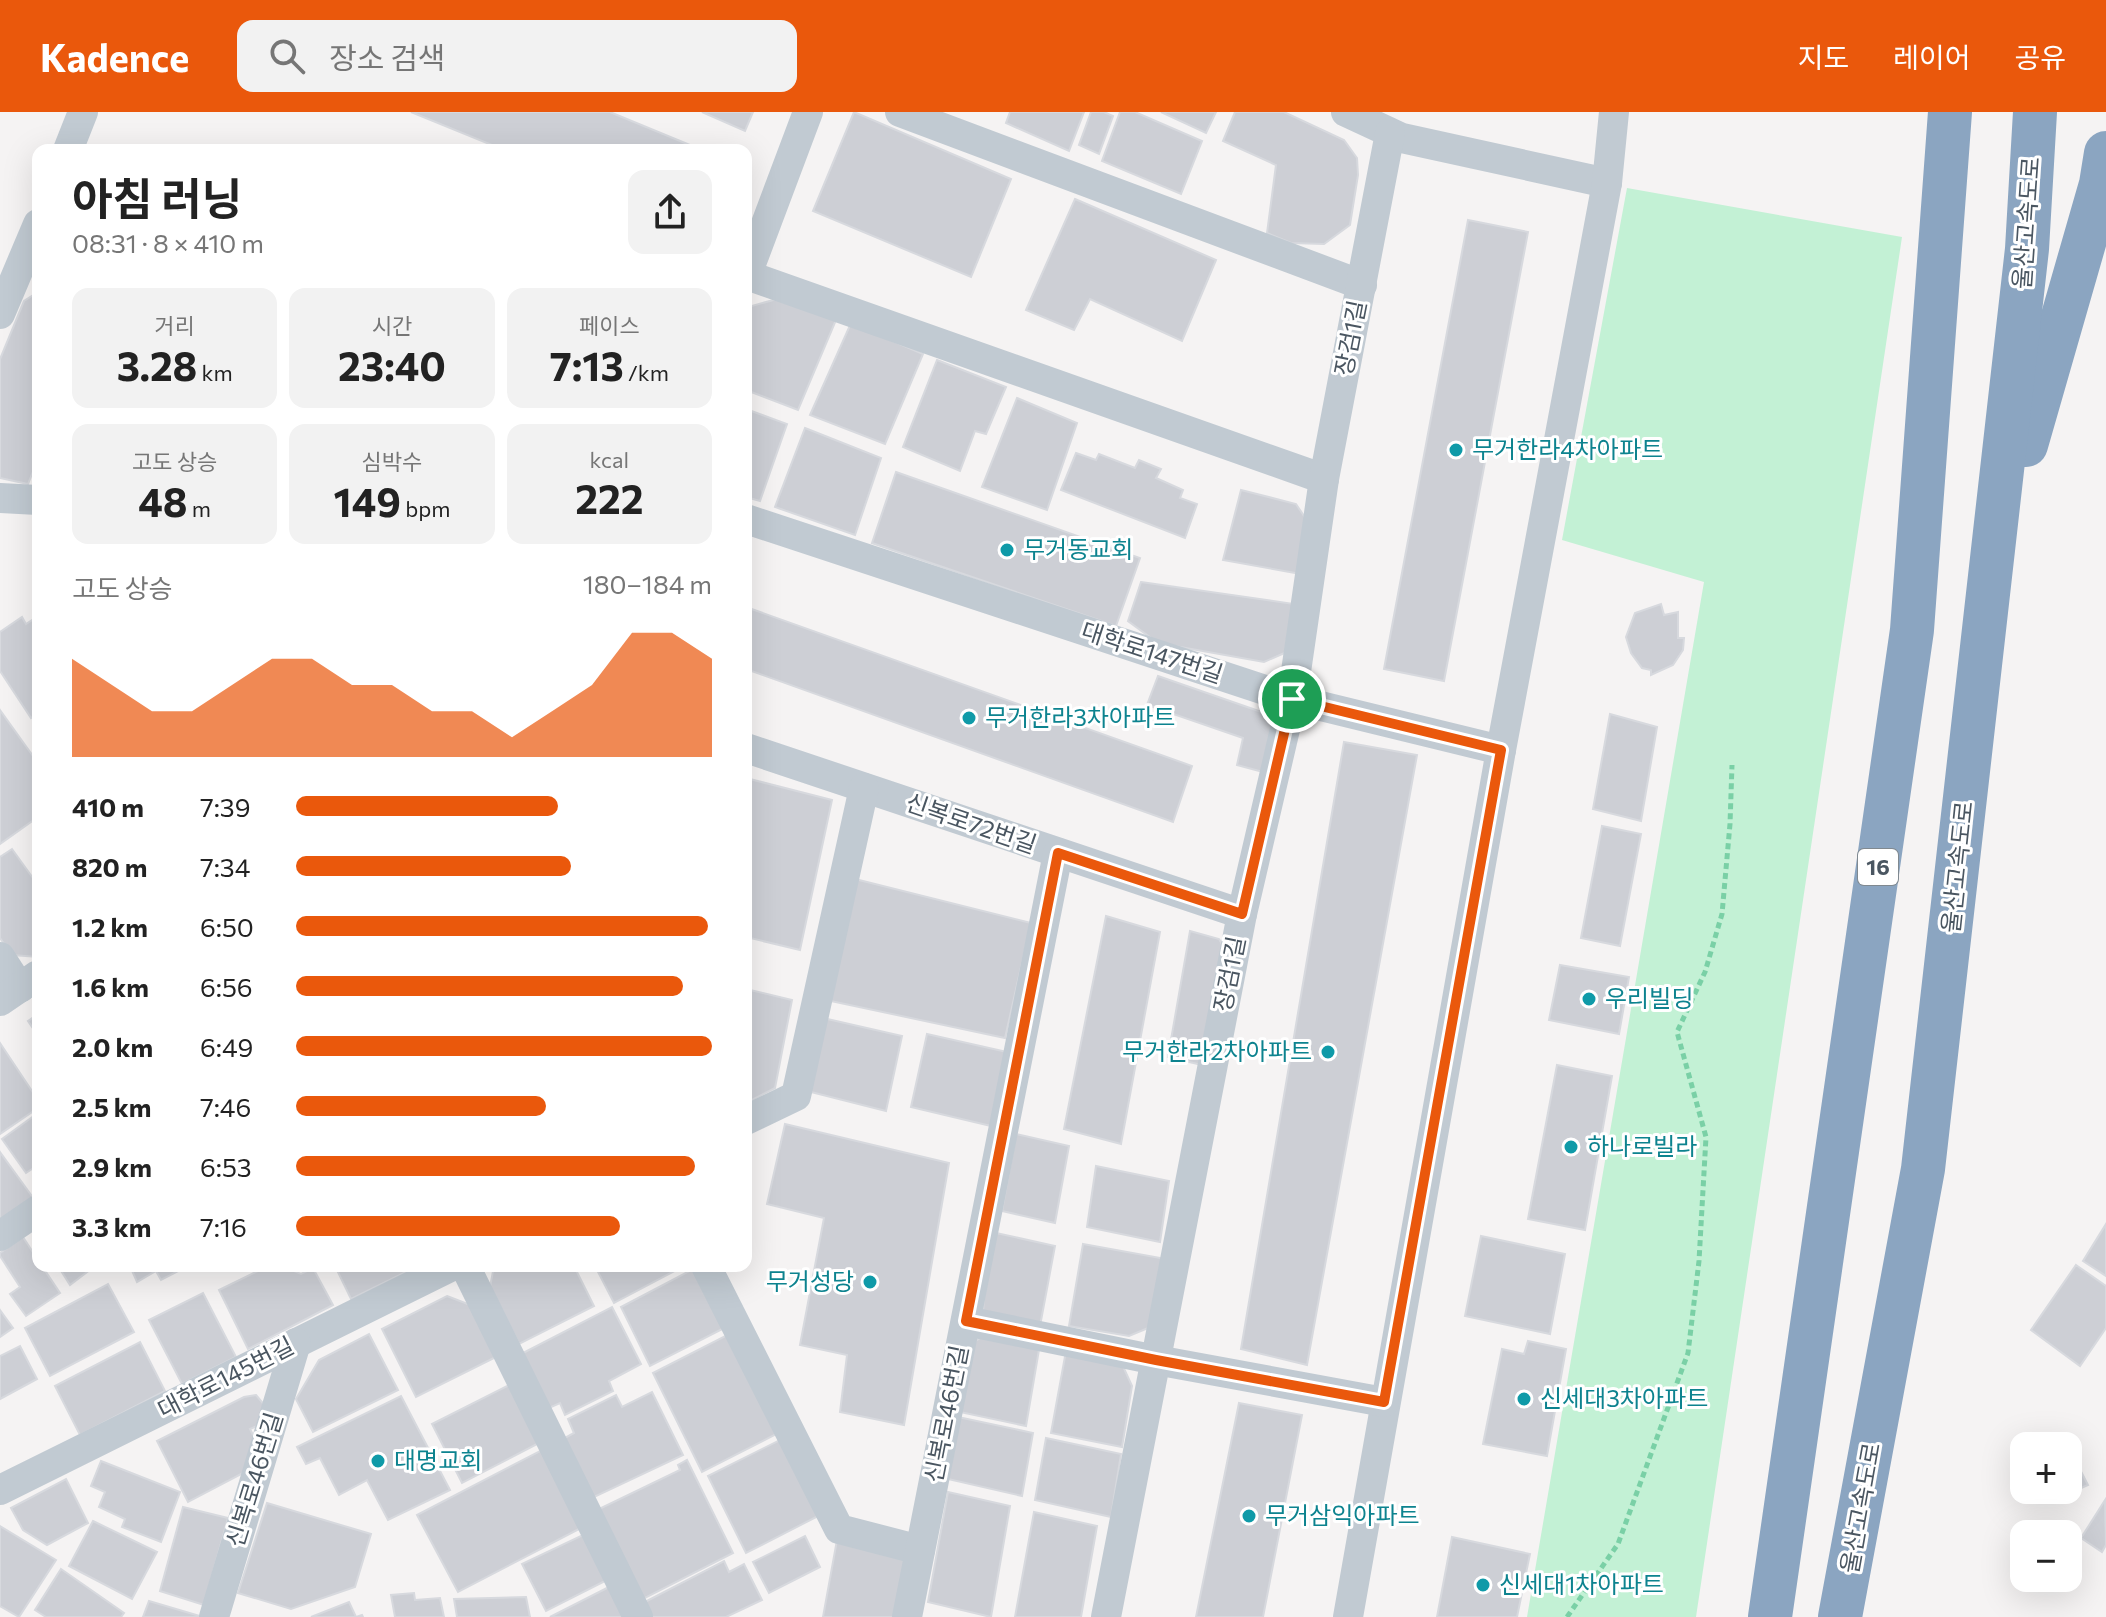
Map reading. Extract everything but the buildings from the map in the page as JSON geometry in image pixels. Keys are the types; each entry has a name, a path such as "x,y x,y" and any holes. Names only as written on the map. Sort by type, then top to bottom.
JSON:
{"highway":[{"name":"16","path":"1770,1617 1912,630 1950,112"},
{"name":"울산고속도로","path":"1840,1617 1923,1169 2027,249 2035,112"},
{"path":"1992,567 2101,184 2106,153"}],"street":[{"path":"70,144 83,112"},
{"path":"752,260 808,112"},
{"name":"장검1길","path":"900,112 1362,285"},
{"path":"1346,112 1402,138 1607,183"},
{"path":"1348,1617 1501,750 1607,183 1614,112"},
{"name":"장검1길","path":"1106,1617 1242,914 1292,699 1324,479 1390,133"},
{"path":"0,314 32,247"},
{"path":"752,278 1324,479"},
{"path":"0,498 32,500"},
{"name":"대학로147번길","path":"752,521 1292,699 1501,750"},
{"name":"신복로72번길","path":"752,750 1242,914"},
{"path":"752,1117 796,1096 864,788"},
{"name":"신복로46번길","path":"907,1617 1058,853"},
{"path":"0,957 19,988"},
{"path":"0,1236 32,1214"},
{"name":"대학로145번길","path":"0,1490 440,1272"},
{"path":"468,1272 638,1617"},
{"path":"709,1272 839,1529 920,1550"},
{"path":"966,1321 1384,1402"},
{"name":"신복로46번길","path":"214,1617 296,1343"}],"path":[{"path":"1567,1617 1618,1544 1688,1353 1699,1261 1706,1137 1677,1032 1705,972 1722,914 1732,765"}],"green space":[{"path":"1627,188 1902,237 1696,1617 1527,1617 1704,582 1562,540"}],"place":[{"name":"무거한라4차아파트","path":"1456,450"},
{"name":"무거동교회","path":"1007,550"},
{"name":"무거한라3차아파트","path":"969,718"},
{"name":"우리빌딩","path":"1589,999"},
{"name":"무거한라2차아파트","path":"1328,1052"},
{"name":"하나로빌라","path":"1571,1147"},
{"name":"무거성당","path":"870,1282"},
{"name":"신세대3차아파트","path":"1524,1399"},
{"name":"대명교회","path":"378,1461"},
{"name":"무거삼익아파트","path":"1249,1516"},
{"name":"신세대1차아파트","path":"1483,1585"}],"route":[{"path":"1292,699 1501,750 1384,1402 966,1321 1058,853 1242,914 1292,699"}]}
